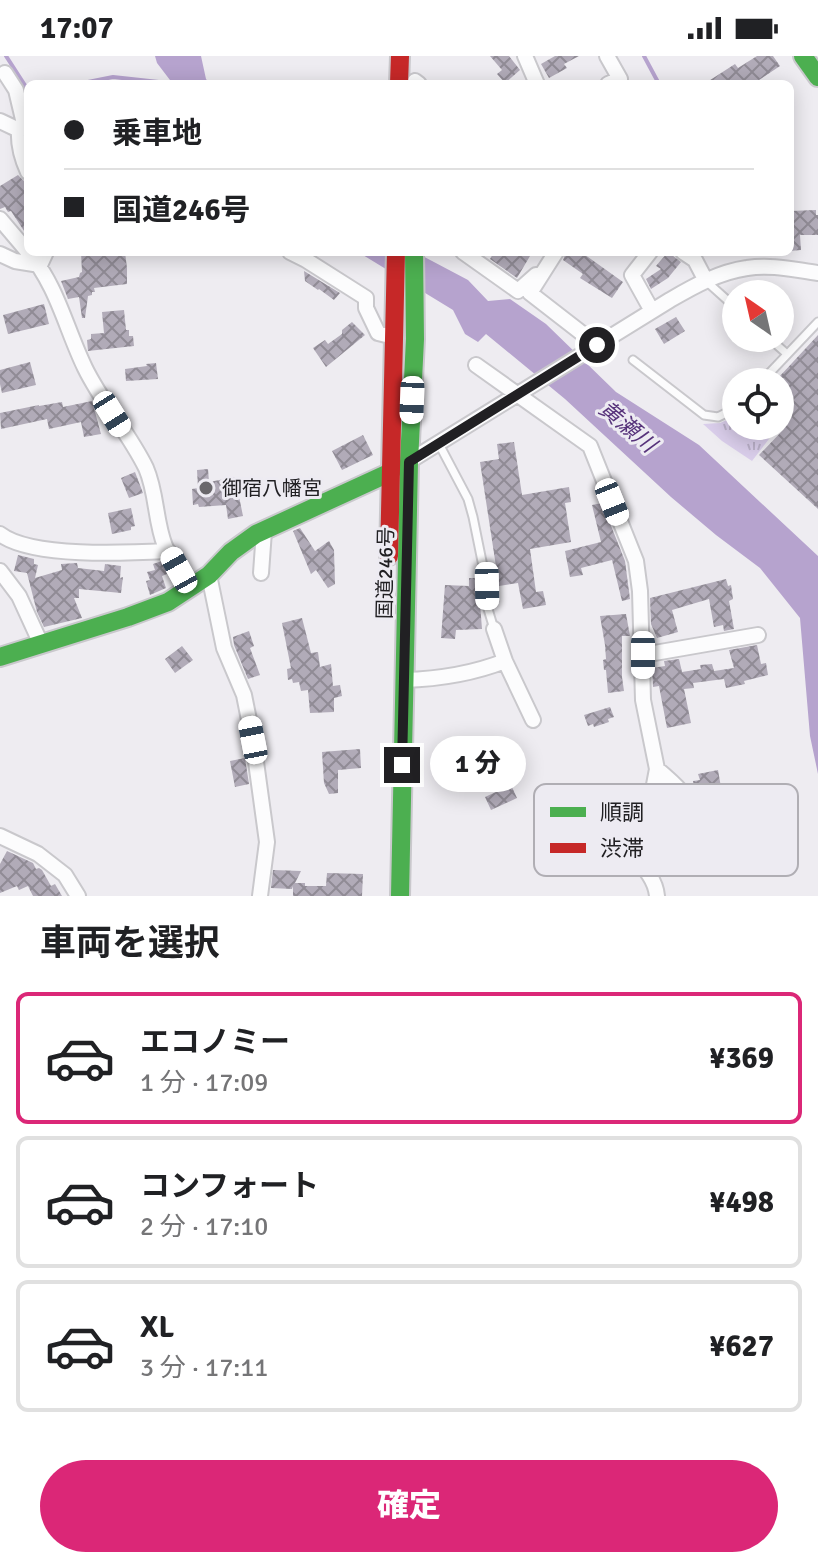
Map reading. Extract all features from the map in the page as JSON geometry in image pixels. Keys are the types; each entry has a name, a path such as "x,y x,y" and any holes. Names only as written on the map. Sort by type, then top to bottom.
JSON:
{"main road":[{"path":"400,56 411,80"},
{"path":"412,80 415,56"},
{"path":"803,56 818,77"},
{"name":"国道246号","path":"389,567 396,256"},
{"name":"国道246号","path":"400,896 409,462 415,339 414,256"},
{"path":"0,657 168,602 209,575 231,552 264,531 391,472"},
{"path":"383,849 383,896"}],"street":[{"path":"607,56 620,79 618,80"},
{"path":"528,57 536,80"},
{"path":"5,73 16,90 24,129 21,153 24,161"},
{"path":"0,121 24,129"},
{"path":"0,219 24,247"},
{"path":"0,254 15,261 43,259 84,367 152,483 165,546 189,589"},
{"path":"297,256 366,298 366,308 378,333 394,337"},
{"path":"553,256 530,293 597,345"},
{"path":"647,256 632,275 652,311"},
{"path":"689,256 695,260 706,281"},
{"path":"746,256 749,267"},
{"path":"482,258 518,291 545,269"},
{"path":"391,472 706,281 749,267 818,273"},
{"path":"476,365 590,446 636,561 640,591 643,700 657,769 654,784"},
{"path":"261,573 264,531"},
{"path":"0,534 9,541 71,552 112,554 168,551"},
{"path":"0,571 19,596 41,644"},
{"path":"209,575 224,648 244,695 253,740 267,842 260,896"},
{"path":"494,629 505,661 533,720"},
{"path":"643,655 758,635"},
{"path":"404,680 453,676 505,661"},
{"path":"657,769 676,784"},
{"path":"0,836 38,854 65,875 78,896"},
{"path":"649,876 657,896"}],"lane":[{"path":"706,281 722,295"},
{"path":"774,368 818,322"},
{"path":"633,360 704,415 722,415"},
{"path":"439,444 468,499 494,629"}],"green space":[{"path":"720,423 722,440 768,440 752,461 722,441 703,424"}],"water":[{"path":"155,56 201,56 207,80 170,80"},
{"name":"黄瀬川","path":"365,256 423,256 468,280 488,301 510,299 546,324 616,392 699,445 818,556 818,774 810,736 800,618 760,568 671,497 565,399 486,334 478,342 465,334 453,310"}],"building":[{"path":"490,56 509,56 520,70 508,80 502,80 497,74 502,70"},
{"path":"555,56 579,56 564,64 567,68 549,78 541,64"},
{"path":"757,56 773,56 780,66 759,80 710,80 735,64 738,68"},
{"path":"18,175 24,181 24,231 11,211 8,212 5,207 0,209 0,186"},
{"path":"816,210 818,235 800,235 801,250 794,251 794,211"},
{"path":"81,256 126,256 127,284 94,288 95,292 88,296 85,318 82,318 79,297 68,299 61,281 79,277 82,272"},
{"path":"492,256 530,256 517,278 490,259"},
{"path":"564,256 587,256 623,282 612,298 580,278 583,274 563,260"},
{"path":"665,256 673,256 681,262 668,278 651,289 646,279 661,269 656,266"},
{"path":"304,271 340,293 334,300 305,281"},
{"path":"44,304 49,324 8,334 3,315"},
{"path":"124,310 126,330 129,330 129,336 133,336 134,346 88,351 87,340 91,339 91,334 104,333 102,312"},
{"path":"676,317 685,331 664,344 655,329"},
{"path":"352,322 365,335 326,367 313,348 325,340 328,344"},
{"path":"818,335 818,509 759,455 773,440 794,440 794,368 787,368"},
{"path":"30,362 36,385 2,393 0,370"},
{"path":"156,363 158,379 126,381 125,369"},
{"path":"92,401 101,434 84,437 81,422 49,429 47,419 1,429 0,413 62,402 63,407"},
{"path":"363,435 373,455 342,470 332,451"},
{"path":"514,442 522,495 569,487 571,502 565,503 571,542 530,549 536,592 543,591 546,605 523,609 518,583 499,586 480,462 499,459 497,444"},
{"path":"208,469 209,482 235,477 243,516 228,519 226,505 193,505 192,489 198,488 197,470"},
{"path":"135,472 143,493 129,498 121,478"},
{"path":"602,503 625,561 630,599 622,601 612,560 581,568 583,575 570,577 565,551 601,542 592,505"},
{"path":"131,508 135,526 131,530 112,534 108,513"},
{"path":"300,528 315,551 329,541 334,550 335,584 328,588 316,570 311,574 293,531"},
{"path":"18,555 34,559 34,564 38,565 35,578 62,570 61,564 77,563 78,568 104,571 105,564 121,566 121,593 79,589 79,598 74,598 82,618 44,627 27,573 14,571"},
{"path":"162,561 167,574 162,576 166,588 150,595 147,572 155,570 153,564"},
{"path":"469,578 478,578 482,629 456,630 455,639 441,638 445,585 469,586"},
{"path":"726,579 728,586 731,585 733,599 729,601 734,629 724,631 723,625 714,627 709,599 672,610 678,632 657,638 651,624 650,598"},
{"path":"626,614 630,636 622,636 624,691 608,693 600,616"},
{"path":"302,618 311,653 318,652 320,667 331,664 333,686 340,685 342,696 334,698 334,712 310,713 308,690 301,691 299,682 288,680 287,669 291,668 282,623"},
{"path":"249,631 254,646 250,648 260,675 248,679 233,637"},
{"path":"757,645 761,664 766,663 768,675 726,688 724,679 693,683 694,688 684,689 691,723 667,728 659,686 653,687 652,668 665,666 664,661 679,659 682,672 712,664 714,671 734,668 729,650"},
{"path":"182,646 193,660 175,673 165,659"},
{"path":"610,707 614,717 608,719 609,722 588,726 584,715"},
{"path":"360,749 361,768 338,770 338,793 329,794 324,783 322,752"},
{"path":"245,758 249,784 235,787 230,761"},
{"path":"718,770 720,784 694,784 693,781 700,780 698,774"},
{"path":"511,785 517,798 491,810 485,797"},
{"path":"7,851 42,870 51,886 55,884 62,896 33,896 28,886 19,890 17,886 0,893 0,864"},
{"path":"273,870 301,871 295,883 305,883 305,886 326,886 327,873 363,874 362,896 293,896 293,886 292,889 271,888"}],"waterway":[{"path":"6,56 24,84"},
{"path":"644,56 657,80"},
{"path":"98,80 113,77 140,80"}],"traffic: fast":[{"path":"803,56 818,77"},
{"path":"400,896 409,462 415,339 414,256"},
{"path":"0,657 168,602 209,575 231,552 256,534 391,472"}],"traffic: jam":[{"path":"399,80 400,56"},
{"path":"389,556 396,256"}],"place":[{"name":"御宿八幡宮","path":"206,488"}],"route":[{"path":"402,765 409,462 597,345"}]}
